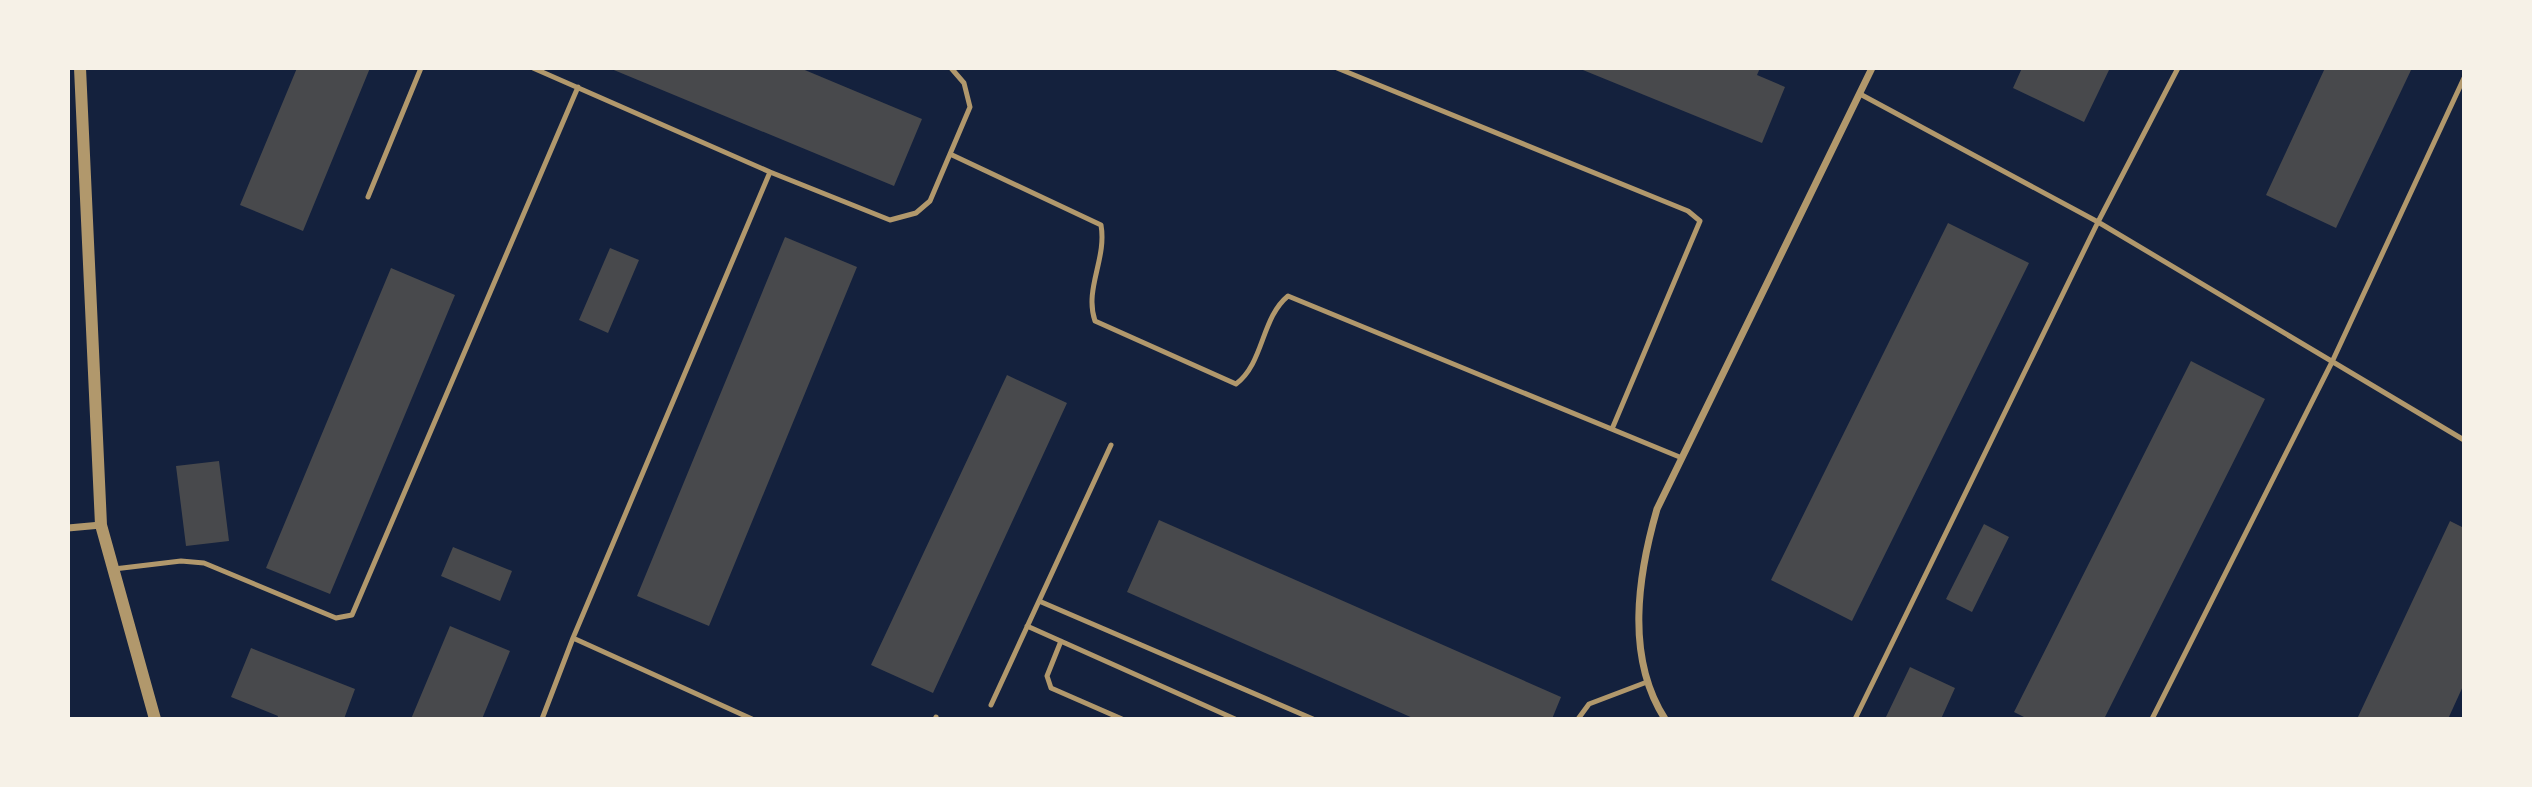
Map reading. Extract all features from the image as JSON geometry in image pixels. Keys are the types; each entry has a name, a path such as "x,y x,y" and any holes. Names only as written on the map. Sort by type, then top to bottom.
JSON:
{"street":[{"path":"80,68 101,525 111,569 155,719"},
{"path":"1665,719 1647,682 1640,626 1640,593 1645,551 1657,509 1872,68"},
{"path":"68,528 101,525"}],"lane":[{"path":"368,197 421,68"},
{"path":"533,68 770,172 890,220 916,213 930,201 970,107 964,83 951,68"},
{"path":"1338,68 1688,211 1700,221 1612,429"},
{"path":"1855,719 2098,222 2178,68"},
{"path":"2152,719 2333,362 2464,78"},
{"path":"111,569 181,561 204,563 336,618 352,615 578,87"},
{"path":"1860,94 2098,222 2464,440"},
{"path":"950,155 1101,225 1103,240 1090,306 1095,321 1236,384 1247,376 1277,304 1288,296 1682,458"},
{"path":"542,719 573,638 770,172"},
{"path":"991,705 1111,445"},
{"path":"1039,601 1313,719"},
{"path":"1027,626 1235,719"},
{"path":"573,638 751,719"},
{"path":"1061,641 1047,676 1051,688 1122,719"},
{"path":"1578,719 1589,704 1647,682"},
{"path":"545,712 550,719"}],"building":[{"path":"297,68 370,68 303,231 240,205"},
{"path":"609,68 800,68 922,119 894,186"},
{"path":"1578,68 1760,68 1757,75 1785,87 1762,143"},
{"path":"2022,68 2110,68 2084,122 2013,88"},
{"path":"2325,68 2412,68 2336,228 2266,195"},
{"path":"1948,223 2029,263 1852,621 1771,580"},
{"path":"785,237 857,267 709,626 637,596"},
{"path":"610,248 639,260 608,333 579,320"},
{"path":"391,268 455,295 330,594 266,568"},
{"path":"2191,361 2265,399 2104,719 2028,719 2014,712"},
{"path":"1007,375 1067,403 933,693 871,665"},
{"path":"219,461 229,541 186,546 176,466"},
{"path":"1159,520 1561,697 1552,719 1415,719 1127,592"},
{"path":"2450,521 2464,528 2464,684 2448,719 2357,719"},
{"path":"1984,524 2009,537 1972,612 1946,599"},
{"path":"453,547 512,571 500,601 441,576"},
{"path":"450,626 510,651 482,719 411,719"},
{"path":"251,648 355,689 344,719 277,719 278,716 231,697"},
{"path":"1910,667 1955,688 1941,719 1885,719"}]}
